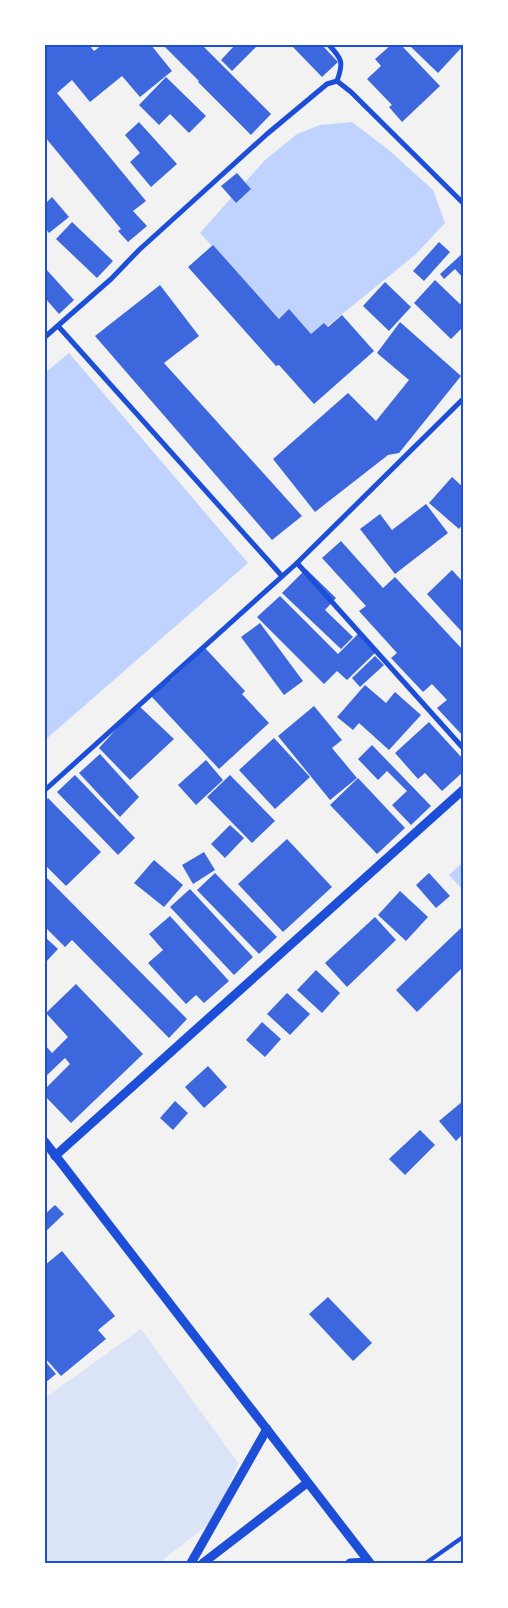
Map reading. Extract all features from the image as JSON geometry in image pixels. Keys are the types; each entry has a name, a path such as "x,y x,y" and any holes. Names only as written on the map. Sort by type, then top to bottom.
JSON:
{"street":[{"path":"329,45 341,61 342,68 337,81"},
{"path":"337,81 351,92 463,203"},
{"path":"45,337 111,279 139,250 267,134 327,84 337,81"},
{"path":"58,326 282,576"},
{"path":"45,790 297,563 463,399"},
{"path":"297,563 463,748"},
{"path":"55,1156 463,790"},
{"path":"45,1142 369,1562"},
{"path":"191,1563 267,1429"},
{"path":"203,1563 307,1483"},
{"path":"350,1563 369,1562"}],"lane":[{"path":"426,1563 463,1537"}],"shaded area":[{"path":"141,1329 238,1463 216,1518 159,1563 45,1563 45,1398"}],"water":[{"path":"352,122 390,151 433,190 445,223 415,255 304,345 200,233 264,161 297,134 320,125"},
{"path":"69,353 248,563 45,740 45,373"},
{"path":"463,862 463,890 449,875"}],"building":[{"path":"45,45 91,45 94,51 102,45 151,45 172,71 140,97 122,76 90,102 72,80 57,93 146,201 133,211 147,226 128,242 118,231 121,229 45,137"},
{"path":"163,45 202,45 271,114 251,135"},
{"path":"235,45 258,45 232,71 221,60"},
{"path":"291,45 322,45 338,62 322,77"},
{"path":"391,45 401,45 440,86 402,122 389,107 392,105 367,79 381,66 375,59"},
{"path":"409,45 463,45 463,46 438,73"},
{"path":"166,77 206,116 189,133 170,114 159,125 139,105"},
{"path":"139,122 177,164 151,187 130,162 140,153 125,135"},
{"path":"237,173 251,189 236,203 221,186"},
{"path":"52,197 69,217 49,233 45,228 45,204"},
{"path":"72,222 113,261 97,278 56,239"},
{"path":"439,242 450,252 424,281 413,271"},
{"path":"213,245 279,319 289,309 311,334 324,323 328,327 342,315 374,351 314,404 279,365 276,366 188,267"},
{"path":"463,253 463,278 455,269 444,279 440,274"},
{"path":"45,268 74,300 59,314 45,298"},
{"path":"435,280 460,304 463,301 463,327 451,339 414,303"},
{"path":"385,282 411,307 389,331 363,306"},
{"path":"160,285 199,336 164,363 302,516 272,540 95,336"},
{"path":"400,322 461,376 399,453 388,455 315,512 273,459 348,393 376,421 409,380 377,353"},
{"path":"452,477 463,487 463,524 459,529 429,503"},
{"path":"426,504 448,533 395,574 360,529 380,514 392,530"},
{"path":"341,541 383,588 395,577 463,650 463,736 437,708 447,700 432,684 423,692 391,658 397,653 359,611 366,606 322,558"},
{"path":"306,569 336,598 325,610 353,637 341,649 282,593"},
{"path":"452,570 463,582 463,629 461,631 427,594"},
{"path":"280,596 338,654 358,634 376,652 347,680 337,671 324,684 257,617"},
{"path":"260,623 303,681 284,695 241,637"},
{"path":"205,648 245,691 242,694 269,723 219,769 151,696"},
{"path":"375,656 384,665 360,687 352,678"},
{"path":"365,685 386,703 395,692 421,715 389,750 359,723 353,730 337,717"},
{"path":"138,705 174,739 130,780 99,748"},
{"path":"314,706 342,740 332,748 357,778 330,800 278,736"},
{"path":"429,722 463,759 463,772 442,791 425,773 418,779 395,753"},
{"path":"274,738 310,777 275,809 239,770"},
{"path":"372,745 431,806 411,825 392,805 407,791 387,771 378,780 358,759"},
{"path":"100,754 139,797 120,817 79,773"},
{"path":"206,760 223,780 196,805 178,785"},
{"path":"75,775 135,838 118,855 57,792"},
{"path":"230,775 275,821 252,843 207,797"},
{"path":"358,778 405,828 377,854 330,805"},
{"path":"48,798 101,852 66,886 45,865 45,802"},
{"path":"230,825 244,838 225,858 211,844"},
{"path":"287,839 332,887 283,932 238,884"},
{"path":"204,852 215,870 193,884 182,865"},
{"path":"154,860 183,885 164,907 134,883"},
{"path":"215,873 277,937 259,954 197,890"},
{"path":"429,873 450,896 436,908 416,885"},
{"path":"46,877 187,1019 169,1038 72,940 65,947 45,927"},
{"path":"190,889 253,957 234,975 170,907"},
{"path":"400,891 428,917 406,941 378,915"},
{"path":"170,916 229,981 204,1003 196,995 186,1004 148,963 163,950 149,934"},
{"path":"375,917 396,940 347,987 325,963"},
{"path":"461,928 463,930 463,967 417,1012 396,990"},
{"path":"45,937 58,949 45,963"},
{"path":"316,970 340,993 322,1013 297,990"},
{"path":"76,984 143,1054 71,1123 45,1096 45,1089 70,1064 65,1058 45,1077 45,1045 52,1053 68,1037 46,1013"},
{"path":"287,993 310,1014 290,1035 267,1014"},
{"path":"262,1022 281,1039 265,1057 246,1040"},
{"path":"208,1066 227,1087 204,1108 185,1087"},
{"path":"175,1101 188,1113 173,1130 160,1118"},
{"path":"463,1101 463,1134 456,1141 439,1121"},
{"path":"420,1130 435,1145 405,1175 389,1159"},
{"path":"55,1205 64,1214 45,1232 45,1214"},
{"path":"62,1251 115,1316 98,1330 106,1339 61,1376 45,1358 45,1265"},
{"path":"328,1297 372,1343 353,1361 309,1314"},
{"path":"45,1361 56,1374 45,1383"}]}
